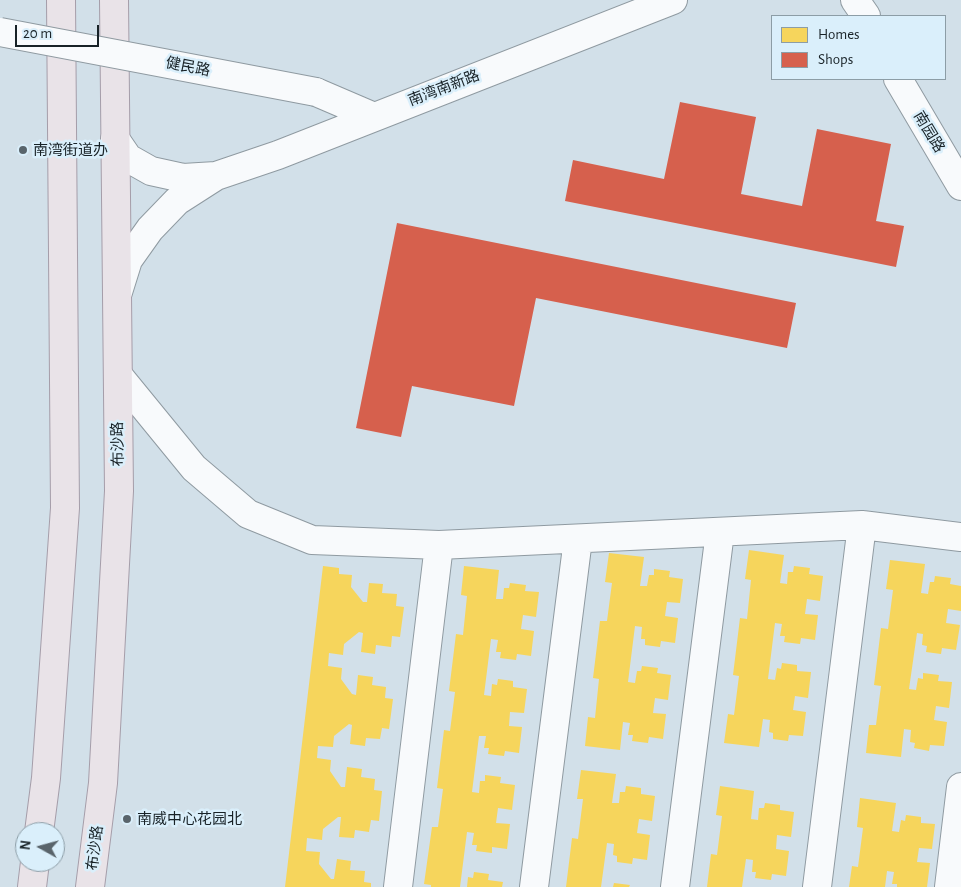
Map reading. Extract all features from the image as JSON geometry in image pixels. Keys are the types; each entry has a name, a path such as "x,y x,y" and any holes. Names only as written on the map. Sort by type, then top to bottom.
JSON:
{"main road":[{"path":"40,822 46,778 65,508 60,0"},
{"name":"布沙路","path":"90,887 103,783 118,501 114,0"},
{"path":"32,887 34,872"}],"street":[{"name":"南湾南新路","path":"117,296 128,260 150,229 177,202 216,176 278,155 372,116 673,0"},
{"path":"854,0 865,15"},
{"name":"健民路","path":"0,32 316,92 372,116"},
{"name":"南园路","path":"899,80 961,186"},
{"name":"南湾南新路","path":"115,139 128,158 151,171 183,178 216,176"},
{"path":"118,375 194,468 248,514 312,540 439,545 862,525 961,538"},
{"path":"817,887 862,525"},
{"path":"675,887 720,532"},
{"path":"534,887 578,539"},
{"path":"398,887 439,545"},
{"path":"949,887 961,787"}],"building: Homes":[{"path":"749,550 784,555 780,583 787,584 788,572 793,572 794,566 810,568 809,574 823,576 820,601 807,599 805,614 818,615 815,640 801,638 800,644 784,642 785,636 780,636 782,624 775,623 768,679 775,680 777,668 781,669 782,663 797,665 797,671 811,672 808,698 795,696 793,710 806,712 803,736 789,735 788,741 773,739 773,733 769,732 770,720 763,719 759,747 724,743 728,714 734,715 739,676 733,675 740,618 747,619 751,580 745,579"},
{"path":"609,553 644,557 640,586 647,586 649,575 654,575 654,569 670,571 669,577 683,579 680,603 667,602 665,616 678,618 675,643 661,641 660,647 645,645 645,639 641,639 642,627 635,626 628,682 635,683 637,671 641,671 642,666 658,668 657,673 671,675 668,700 655,698 653,713 666,714 663,739 649,737 648,743 632,741 633,735 628,735 630,723 623,722 620,750 585,746 588,717 595,718 599,679 593,678 600,621 607,621 612,583 605,582"},
{"path":"890,560 925,564 921,593 928,594 930,582 934,582 935,576 951,578 950,584 961,586 961,611 948,609 946,623 960,625 956,650 942,648 941,654 926,652 927,646 922,645 923,634 917,633 909,689 916,690 918,678 923,679 923,673 939,675 938,681 952,682 949,708 936,706 934,720 947,722 944,746 930,745 929,751 914,748 915,743 910,742 911,730 904,729 901,757 866,753 869,725 876,725 881,686 874,685 881,628 888,629 893,590 886,589"},
{"path":"323,566 339,568 339,574 352,575 351,587 363,602 367,602 369,583 383,584 382,593 397,594 396,606 404,607 400,637 392,636 391,647 376,645 375,654 361,652 363,633 359,632 344,644 343,655 329,653 328,666 342,668 341,679 352,694 356,695 358,675 373,677 372,685 386,687 385,698 393,699 389,729 382,728 380,739 366,738 365,746 350,744 352,725 349,724 334,736 333,747 318,746 317,758 331,760 330,771 341,787 345,787 347,767 362,769 361,777 375,779 374,790 382,791 379,821 371,820 369,832 355,830 354,838 339,837 341,817 338,817 323,829 322,840 307,838 306,851 320,852 319,864 331,879 334,879 337,859 351,861 350,870 365,871 364,882 371,883 371,887 285,887"},
{"path":"464,566 499,570 496,599 503,599 504,588 509,588 510,583 526,585 525,591 539,592 536,617 523,615 521,629 534,631 531,656 517,654 516,660 500,658 501,652 496,652 498,640 491,639 484,695 491,696 492,684 497,685 498,679 513,681 513,687 527,689 524,713 510,712 509,726 522,727 519,753 505,751 504,756 488,754 489,748 484,748 486,736 479,736 472,792 479,793 480,781 485,781 485,775 501,777 500,783 515,785 512,810 498,808 496,823 510,824 507,849 492,847 492,853 476,851 477,845 472,845 474,833 467,832 460,887 431,887 431,885 424,884 432,827 438,827 443,789 437,788 444,730 450,731 455,692 449,691 456,634 463,635 467,596 461,595"},
{"path":"581,770 616,774 612,803 619,803 620,792 625,792 626,786 641,788 641,794 655,796 652,821 639,819 637,833 650,835 647,860 633,858 632,864 617,862 617,856 613,855 614,844 607,843 601,887 566,887 572,838 578,839 583,799 577,799"},
{"path":"720,786 754,791 751,819 758,820 759,808 764,808 765,803 780,805 780,810 794,812 791,837 777,835 776,849 789,851 786,876 772,874 771,880 755,878 756,872 752,872 753,860 746,859 742,887 707,887 711,854 717,855 722,816 716,815"},
{"path":"860,798 896,803 892,831 899,832 901,820 905,821 906,815 921,817 921,823 935,824 932,849 919,848 917,862 930,863 927,887 897,887 897,884 892,884 894,872 887,871 885,887 849,887 852,866 858,867 863,828 857,827"},
{"path":"474,872 489,874 488,880 503,882 502,887 467,887 468,877 473,878"},
{"path":"614,883 630,885 629,887 613,887"}],"building: Shops":[{"path":"680,102 756,117 741,194 802,206 817,129 891,144 876,221 904,226 896,267 565,201 573,160 664,179"},
{"path":"397,223 796,303 787,348 536,298 514,406 412,386 401,437 356,428"}],"place":[{"name":"南湾街道办","path":"23,150"},
{"name":"南威中心花园北","path":"127,819"}]}
